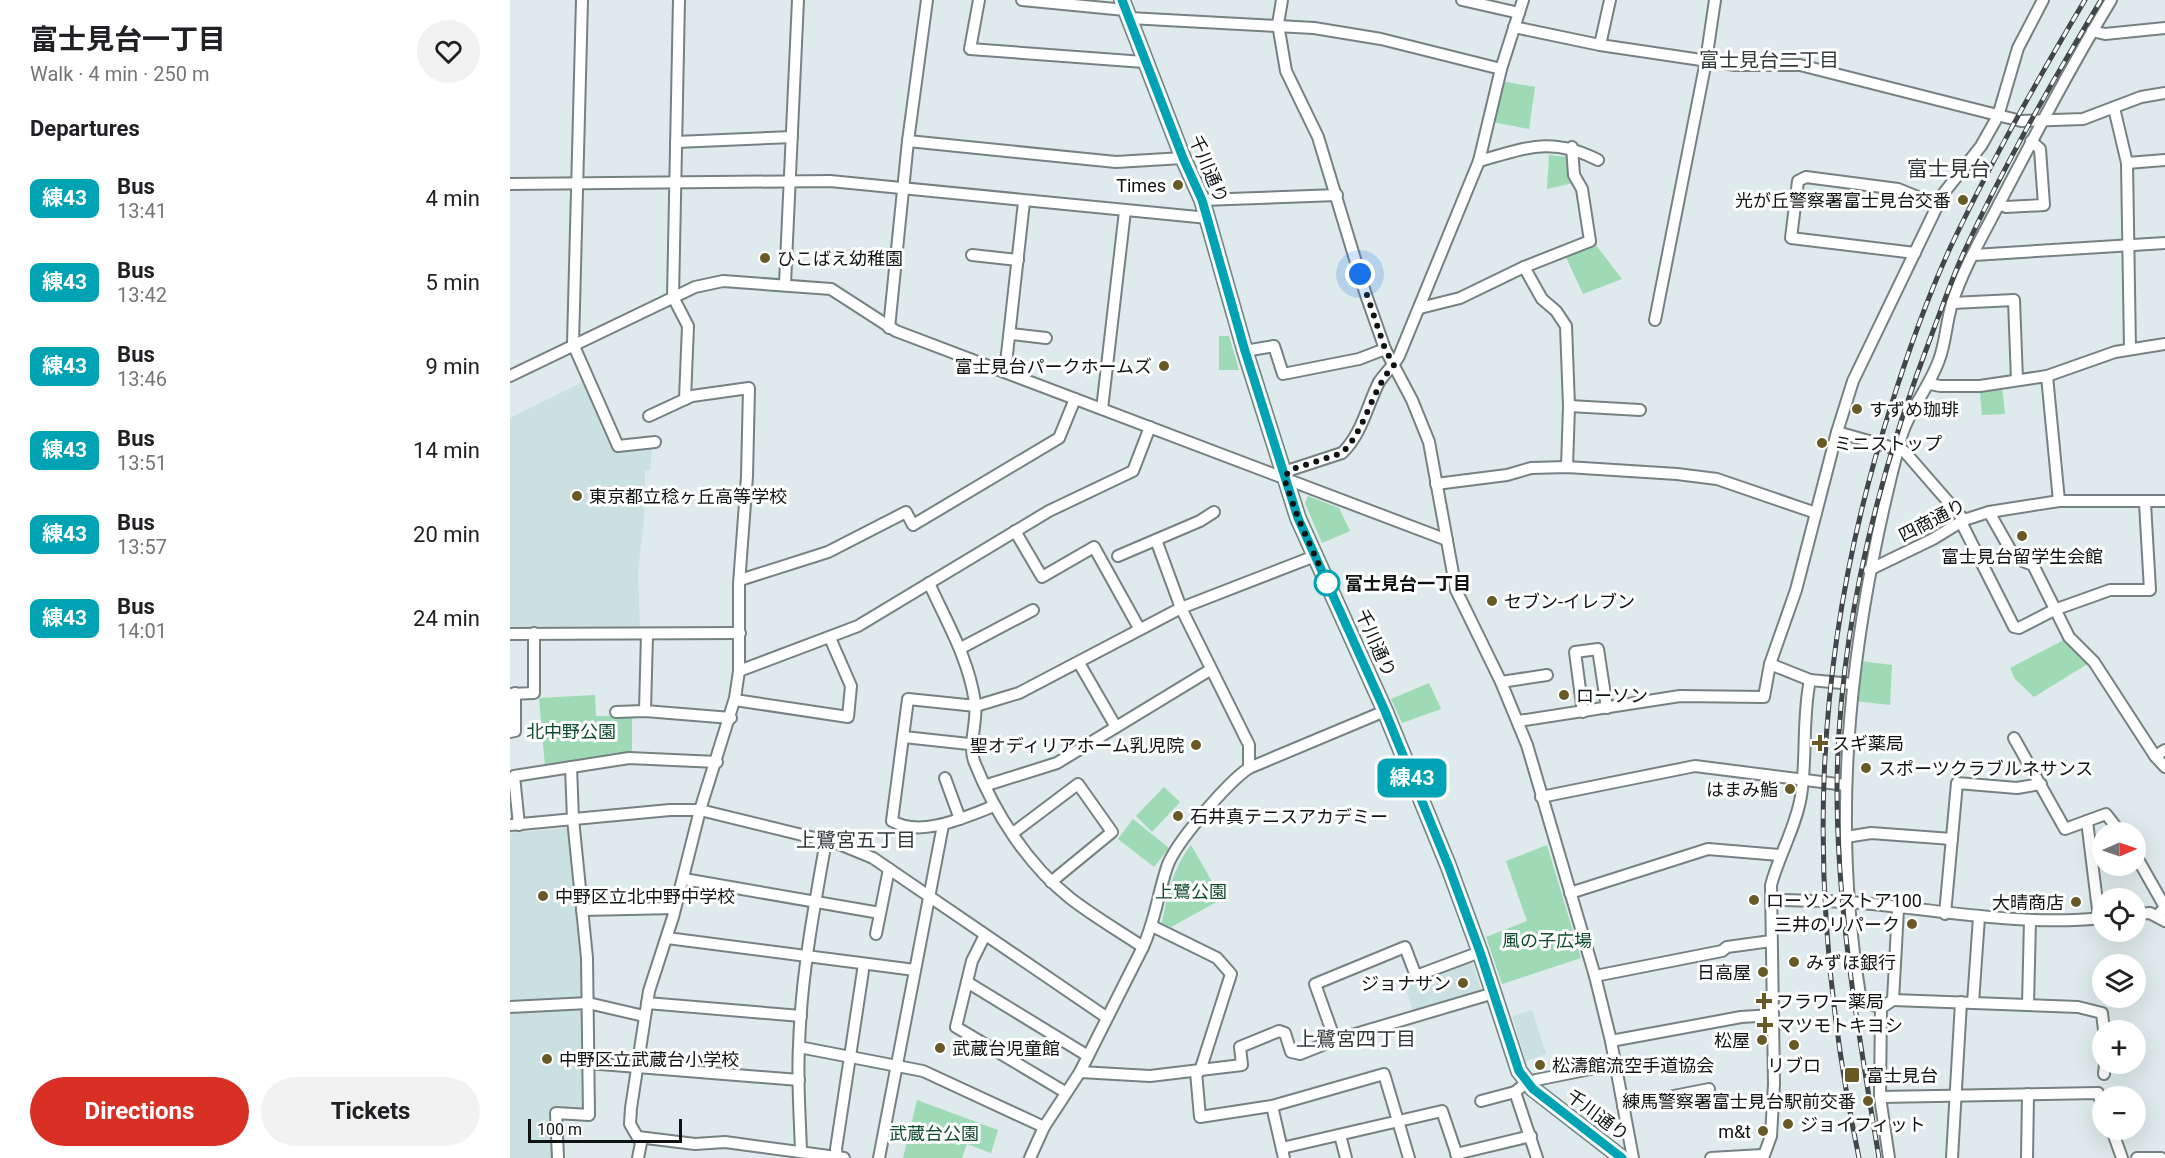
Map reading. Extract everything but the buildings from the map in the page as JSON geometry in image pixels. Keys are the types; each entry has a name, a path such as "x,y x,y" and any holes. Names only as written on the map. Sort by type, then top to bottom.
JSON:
{"main road":[{"name":"千川通り","path":"1125,10 1144,62 1202,200 1284,478 1315,556 1385,711 1480,952 1513,1054 1520,1088 1622,1158"}],"street":[{"path":"582,0 573,344 618,446 655,442"},
{"path":"679,0 673,297 688,326 685,399"},
{"path":"785,284 798,0"},
{"path":"890,328 908,141 927,0"},
{"path":"979,0 970,49 1144,62"},
{"path":"1022,0 1278,24 1381,39 1501,69"},
{"path":"1282,0 1278,24 1286,71 1318,137 1365,292 1385,349 1429,442 1456,590 1519,721 1542,797 1595,976 1611,1041 1632,1158"},
{"path":"1462,0 1519,13"},
{"path":"1284,478 1290,470 1342,453 1347,448 1356,435 1380,380 1394,365 1420,308 1479,161 1501,69 1523,0"},
{"path":"1600,45 1610,0"},
{"path":"1655,320 1707,61 1716,0"},
{"path":"1519,721 1680,696 1764,697 1770,664 1796,590 1837,432 1853,381 1937,205 1981,146 1998,116 2019,48 2043,0"},
{"path":"1881,1008 1867,1003 1860,995 1849,902 1846,837 1845,785 1852,684 1869,570 1899,448 1910,418 1930,384 1941,356 1952,303 2042,120 2111,0"},
{"path":"1514,27 1600,45 1735,65 1800,65 2021,121 2084,119 2141,97 2165,93"},
{"path":"2092,31 2105,34 2165,28"},
{"path":"2114,108 2127,163 2126,246 2130,349"},
{"path":"676,142 792,138"},
{"path":"908,141 1116,162 1183,158"},
{"path":"1999,204 2006,207 2044,205 2040,149 2031,141"},
{"path":"1479,161 1529,147 1572,147 1598,160"},
{"path":"1420,308 1460,297 1590,240 1582,189 1574,175 1572,147"},
{"path":"2127,163 2165,160"},
{"path":"1915,253 1791,238 1798,182 1806,177 1898,189 1937,205"},
{"path":"510,184 830,181 1024,202 1208,218"},
{"path":"1202,200 1337,195"},
{"path":"1005,372 1024,202"},
{"path":"1102,409 1125,211"},
{"path":"1974,255 2165,243"},
{"path":"972,255 1018,260"},
{"path":"1524,267 1542,299 1556,311 1566,326 1569,406 1567,467"},
{"path":"510,375 695,287 723,281 831,289 890,328 1447,540"},
{"path":"1952,303 2014,300 2017,380"},
{"path":"1011,334 1046,338"},
{"path":"1930,384 1980,386 2047,376 2130,349 2165,344"},
{"path":"1245,351 1274,346 1283,374 1359,358 1385,349"},
{"path":"2047,376 2059,501"},
{"path":"638,1158 641,1143 630,1124 644,1016 684,879 700,810 735,700 739,671 740,580 749,388 685,399 649,416"},
{"path":"740,580 828,552 906,512 913,525 1059,438 1075,399"},
{"path":"1569,406 1640,410"},
{"path":"739,671 830,638 882,613 1050,510 1133,471 1150,427"},
{"path":"1837,432 1899,448 1963,521 2014,627 2019,628 2054,610 2110,590 2150,590 2145,503"},
{"path":"1436,484 1507,476 1531,468 1567,467 1717,479 1816,513"},
{"name":"四商通り","path":"1869,570 1933,539 1963,521 1989,512 2059,501 2145,503 2165,501"},
{"path":"1118,556 1214,512"},
{"path":"1989,512 2015,558 2033,565 2069,637 2094,662 2155,756 2165,767"},
{"path":"1015,531 1042,577 1094,547 1139,628"},
{"path":"1156,540 1181,608 1249,744 1249,768"},
{"path":"994,806 943,825 906,825 892,821 908,699 976,706 1019,693 1139,628 1181,608 1315,556"},
{"path":"929,583 961,648 976,706 973,759 987,785 994,806 1027,856 1051,882 1072,900 1143,947"},
{"path":"961,648 1033,610"},
{"path":"510,732 515,731 512,694 534,693 534,633"},
{"path":"510,634 740,633"},
{"path":"645,711 647,634"},
{"path":"735,700 848,717 851,686 830,638"},
{"path":"1583,712 1575,652 1598,649 1607,708"},
{"path":"1078,663 1116,728"},
{"path":"1770,664 1810,680 1852,684"},
{"path":"987,785 1057,763 1210,670"},
{"path":"1501,682 1547,675"},
{"path":"1711,1158 1762,1156 1771,1136 1773,1014 1771,885 1779,855 1796,819 1803,779 1810,680"},
{"path":"616,712 645,711 731,718"},
{"path":"1030,1158 1044,1127 1080,1072 1143,947 1152,926 1167,864 1190,831 1237,776 1249,768 1385,711"},
{"path":"904,737 969,744 975,741"},
{"path":"2014,738 2065,829 2106,814 2112,822"},
{"path":"2155,756 2165,750"},
{"path":"717,762 629,758 514,776 515,825 670,810 700,810 856,850 889,869 1106,1017"},
{"path":"558,1158 556,1113 589,1115 588,1003 571,766"},
{"path":"1542,797 1695,766 1845,785"},
{"path":"945,778 960,819"},
{"path":"1945,914 1957,783 2017,788 2041,784"},
{"path":"1013,833 1078,784 1112,832 1051,882"},
{"path":"2087,821 2097,888"},
{"path":"879,1158 943,825"},
{"path":"1846,837 1871,834 1952,839"},
{"path":"801,1152 799,1047 801,1016 815,901 826,841"},
{"path":"1570,893 1708,849 1779,855"},
{"path":"876,934 889,869"},
{"path":"2146,874 2165,907 2161,919 2146,913"},
{"path":"684,879 880,913"},
{"path":"1771,900 1849,902 1945,914 2030,920 2092,918"},
{"path":"582,910 675,908"},
{"path":"1893,1000 1898,909"},
{"path":"1973,1003 1978,917"},
{"path":"2028,1005 2030,920"},
{"path":"1152,926 1216,958 1231,974 1198,1071 1200,1117 1272,1106 1384,1074 1408,1158"},
{"path":"985,935 972,962 956,1028 1065,1092"},
{"path":"667,938 915,970"},
{"path":"1595,976 1722,951 1727,947 1771,941"},
{"path":"1335,1040 1316,984 1405,947 1416,976 1480,952"},
{"path":"638,1137 695,1144 725,1142 840,1158 850,1056 864,964"},
{"path":"967,982 1088,1056"},
{"path":"1080,1072 1150,1076 1242,1065 1240,1047 1279,1032 1285,1033 1291,1052 1300,1054 1335,1040 1494,993"},
{"path":"1881,1008 1893,1000 2078,1007 2102,1013 2103,1020"},
{"path":"1952,1158 1961,1002"},
{"path":"510,1007 588,1003 644,1016"},
{"path":"647,1003 801,1016"},
{"path":"1881,1008 1880,1097 1889,1158"},
{"path":"1611,1041 1741,1017 1773,1014"},
{"path":"799,1047 923,1071 1044,1127"},
{"path":"588,1063 637,1065 800,1080"},
{"path":"1481,1101 1520,1088 1615,1064"},
{"path":"1520,1088 1538,1158"},
{"path":"1623,1106 1709,1089"},
{"path":"1880,1097 2092,1093"},
{"path":"2027,1158 2028,1094"},
{"path":"1272,1106 1283,1153 1340,1135 1443,1111 1457,1156 1531,1136"},
{"path":"1340,1135 1346,1158"},
{"path":"2116,1140 2122,1158"},
{"path":"2137,1158 2161,1158"}],"shaded area":[{"name":"東京都立稔ヶ丘高等学校","path":"587,380 614,451 652,448 650,470 645,471 644,520 638,570 640,628 510,629 510,418"},
{"name":"中野区立北中野中学校","path":"567,828 570,831 583,996 581,999 510,1003 510,833"},
{"path":"1472,961 1480,993 1413,1013 1405,985"},
{"name":"中野区立武蔵台小学校","path":"581,1007 583,1009 585,1109 554,1111 553,1158 510,1158 510,1010"},
{"path":"1532,1010 1546,1054 1526,1061 1512,1016"}],"green space":[{"path":"1501,81 1535,87 1529,129 1492,122"},
{"path":"1549,155 1569,157 1573,183 1547,189"},
{"path":"1595,244 1622,279 1583,294 1565,255"},
{"path":"1219,336 1229,336 1239,370 1219,370"},
{"path":"2002,386 2005,414 1982,415 1980,392 1983,389"},
{"path":"1308,496 1339,508 1350,531 1322,543 1305,503"},
{"path":"2064,640 2089,663 2034,697 2015,679 2010,668"},
{"path":"1860,661 1892,665 1890,705 1855,701"},
{"path":"1429,683 1441,709 1402,723 1391,699"},
{"name":"北中野公園","path":"595,695 596,716 632,716 632,754 545,766 539,698"},
{"path":"1164,787 1180,802 1152,832 1136,816"},
{"path":"1133,819 1169,848 1154,867 1118,839"},
{"name":"上鷺公園","path":"1191,845 1222,899 1171,927 1162,923 1166,902 1175,872"},
{"name":"風の子広場","path":"1547,845 1581,958 1502,984 1486,937 1527,921 1506,861"},
{"name":"武蔵台公園","path":"917,1100 998,1130 991,1153 967,1144 962,1158 903,1158"}],"railway":[{"path":"1859,1158 1842,1061 1830,967 1824,873 1824,780 1831,687 1844,594 1864,501 1891,406 1934,285 1998,152 2085,0"},
{"path":"1879,1158 1850,974 1838,835 1839,730 1853,614 1864,556 1878,499 1913,386 1964,252 2012,156 2101,0"}],"bus line":[{"name":"練43","path":"1122,0 1144,62 1202,200 1245,351 1298,518 1385,711 1448,865 1480,952 1519,1071 1526,1083 1533,1089 1622,1158"}],"place":[{"name":"Times","path":"1178,185"},
{"name":"光が丘警察署富士見台交番","path":"1963,200"},
{"name":"ひこばえ幼稚園","path":"765,258"},
{"name":"富士見台パークホームズ","path":"1164,366"},
{"name":"すずめ珈琲","path":"1857,409"},
{"name":"ミニストップ","path":"1822,443"},
{"name":"東京都立稔ヶ丘高等学校","path":"577,496"},
{"name":"富士見台留学生会館","path":"2022,536"},
{"name":"富士見台一丁目","path":"1327,583"},
{"name":"セブン-イレブン","path":"1492,601"},
{"name":"ローソン","path":"1564,695"},
{"name":"スギ薬局","path":"1820,743"},
{"name":"聖オディリアホーム乳児院","path":"1196,745"},
{"name":"スポーツクラブルネサンス","path":"1866,768"},
{"name":"はまみ鮨","path":"1790,789"},
{"name":"石井真テニスアカデミー","path":"1178,816"},
{"name":"中野区立北中野中学校","path":"543,896"},
{"name":"ローソンストア100","path":"1754,900"},
{"name":"大晴商店","path":"2076,902"},
{"name":"三井のリパーク","path":"1912,924"},
{"name":"みずほ銀行","path":"1794,962"},
{"name":"日高屋","path":"1763,972"},
{"name":"ジョナサン","path":"1463,983"},
{"name":"フラワー薬局","path":"1764,1001"},
{"name":"マツモトキヨシ","path":"1765,1025"},
{"name":"松屋","path":"1762,1040"},
{"name":"リブロ","path":"1794,1045"},
{"name":"武蔵台児童館","path":"940,1048"},
{"name":"中野区立武蔵台小学校","path":"547,1059"},
{"name":"松濤館流空手道協会","path":"1540,1065"},
{"name":"富士見台","path":"1852,1075"},
{"name":"練馬警察署富士見台駅前交番","path":"1868,1101"},
{"name":"ジョイフィット","path":"1788,1124"},
{"name":"m&t","path":"1763,1131"}],"district":[{"name":"富士見台二丁目","path":"1769,60"},
{"name":"富士見台","path":"1949,169"},
{"name":"上鷺宮五丁目","path":"856,840"},
{"name":"上鷺宮四丁目","path":"1356,1039"}],"route":[{"path":"1327,583 1298,518 1284,478 1290,470 1342,453 1347,448 1356,435 1380,380 1394,365 1385,349 1360,274"}]}
